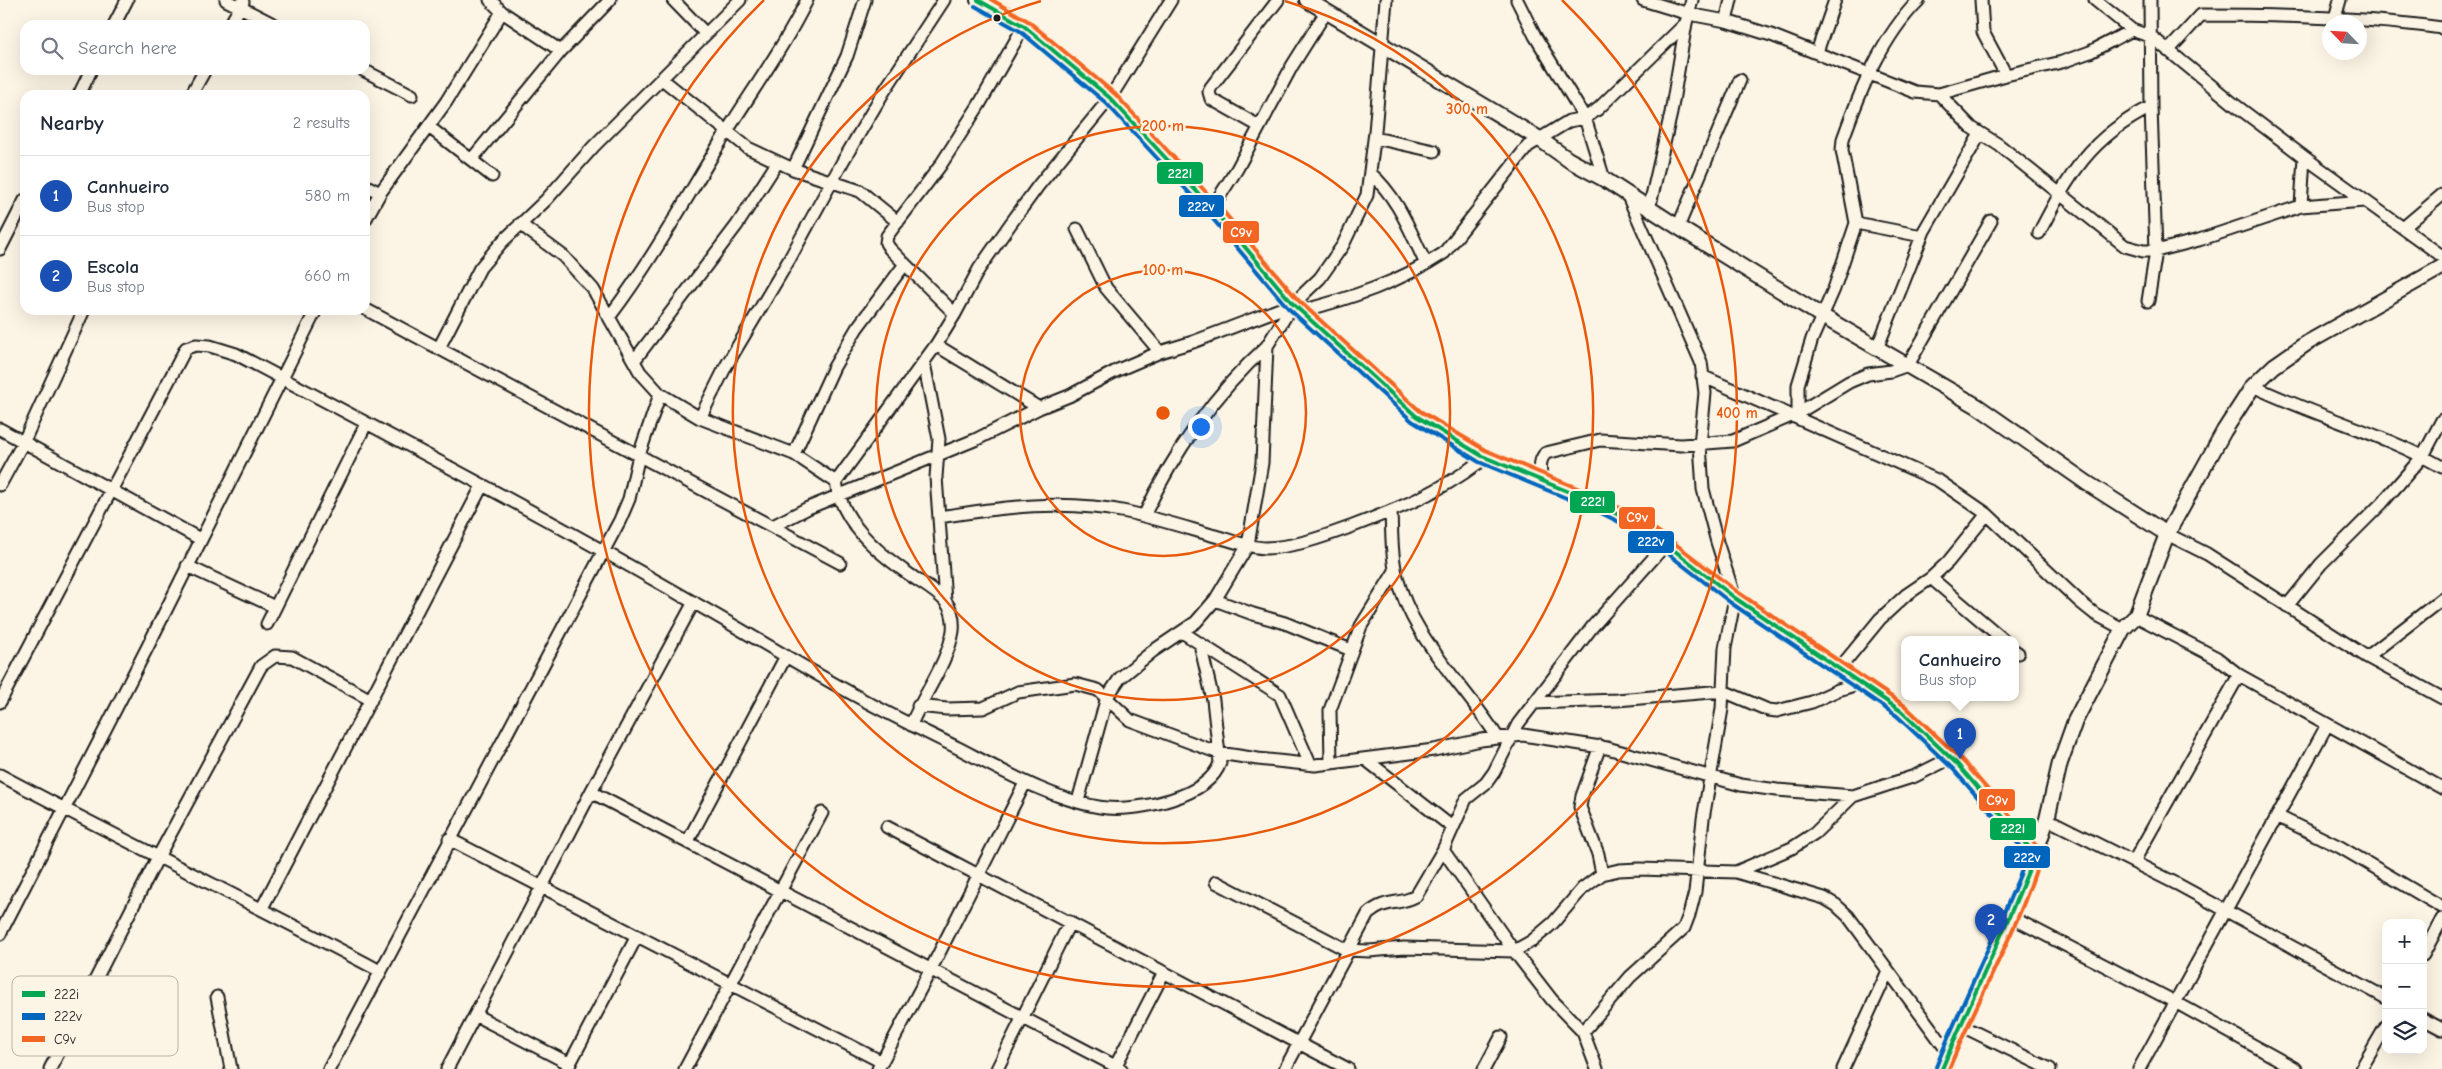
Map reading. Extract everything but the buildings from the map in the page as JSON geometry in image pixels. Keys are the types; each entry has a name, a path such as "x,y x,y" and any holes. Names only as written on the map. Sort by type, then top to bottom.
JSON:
{"street":[{"path":"117,20 127,0"},
{"path":"226,0 242,3 268,20"},
{"path":"490,0 502,12 561,51"},
{"path":"472,159 561,51 610,0"},
{"path":"673,0 705,33"},
{"path":"439,348 488,256 546,200 594,146 740,0"},
{"path":"610,316 688,197 780,50 807,0"},
{"path":"793,169 847,56 866,0"},
{"path":"700,418 726,366 790,260 832,181 884,93 944,0"},
{"path":"979,0 1024,26 1110,98 1212,208 1297,308 1416,416 1482,456 1596,503 1632,522 1666,544 1735,598 1901,711 1951,758 2035,854"},
{"path":"911,724 918,706 949,646 953,630 952,614 945,602 902,569 851,523 838,497 836,482 936,345 956,314 979,269 1032,194 1110,98 1172,0"},
{"path":"1259,126 1211,99 1210,92 1278,0"},
{"path":"1307,0 1538,138 1569,160 1604,179 1678,228 1822,316 1878,346 1977,406 2079,478 2167,534 2207,554 2368,657 2442,698"},
{"path":"1144,516 1157,489 1202,418 1249,362 1267,346 1343,245 1367,195 1375,138 1386,0"},
{"path":"1517,0 1535,36 1584,118 1604,179"},
{"path":"1643,0 1687,19 1726,21 1817,52 1915,92 1939,94 2079,57 2132,30"},
{"path":"1649,209 1671,113 1692,0"},
{"path":"1726,21 1731,0"},
{"path":"1817,52 1835,0"},
{"path":"1796,414 1798,385 1812,339 1850,246 1856,223 1843,144 1848,125 1871,73 1894,30 1919,0"},
{"path":"1981,0 1983,32 2006,75"},
{"path":"2095,0 2132,30 2152,37 2304,157 2442,256"},
{"path":"2148,301 2156,251 2151,107 2152,37 2150,0"},
{"path":"2336,15 2340,0"},
{"path":"233,20 242,3"},
{"path":"370,211 380,193 428,127 502,12"},
{"path":"1212,208 1237,169 1292,66 1326,12"},
{"path":"2168,51 2201,15 2234,17 2296,15 2322,17"},
{"path":"773,526 808,508 977,439 1039,408 1070,396 1118,370 1160,352 1297,308 1342,301 1381,288 1426,264 1444,253 1528,146 1538,138 1570,121 1584,118 1619,90 1687,19"},
{"path":"2367,21 2442,28"},
{"path":"956,314 886,243 887,236 940,166 979,105 1024,26"},
{"path":"370,74 412,95"},
{"path":"82,90 89,75"},
{"path":"195,90 203,75"},
{"path":"662,79 748,148 793,169 860,191 898,222"},
{"path":"1678,228 1740,80"},
{"path":"1939,94 1959,117 1980,134 1999,145 2125,246 2143,251 2156,251 2199,240 2301,206 2364,200"},
{"path":"2038,233 2073,171 2099,141 2117,126 2151,107"},
{"path":"428,127 492,176"},
{"path":"1878,346 1922,236 1980,134"},
{"path":"1375,138 1434,151"},
{"path":"2301,206 2304,157"},
{"path":"634,361 737,225 777,162"},
{"path":"1370,173 1384,185 1396,200 1426,264"},
{"path":"370,188 380,193"},
{"path":"2404,228 2442,195"},
{"path":"1583,1032 1630,977 1684,928 1695,892 1723,691 1725,648 1735,598 1716,542 1703,489 1700,445 1705,393 1700,362 1628,196"},
{"path":"0,249 20,210"},
{"path":"1541,479 1542,457 1546,453 1600,440 1700,445 1733,440 1796,414 1862,377 1891,371 1908,365 1990,221"},
{"path":"1856,223 1922,236"},
{"path":"520,224 563,256 593,289 647,382 660,394 700,418 794,454 836,482"},
{"path":"1077,229 1106,288 1160,352"},
{"path":"794,454 834,367 857,328 905,264"},
{"path":"1942,1069 1960,1025 2011,917 2047,819 2060,763 2075,721 2123,629 2136,616 2167,534 2224,431 2253,386 2274,366 2307,343 2442,267"},
{"path":"370,312 840,563"},
{"path":"0,486 24,442 82,315"},
{"path":"0,934 65,810 314,315"},
{"path":"0,702 186,348 196,345 203,345 236,354 603,551 857,697 1025,782 1078,801 1107,808 1159,804 1187,793 1210,779 1218,768 1219,753 1213,700 1200,644"},
{"path":"936,345 1039,408"},
{"path":"1078,801 1107,697 1120,678 1152,651 1196,622 1215,600 1248,545 1262,463 1267,346"},
{"path":"924,362 939,440 936,456 945,602"},
{"path":"1702,376 1796,414 1939,481 1987,514 2080,602 2095,614 2123,629"},
{"path":"2253,386 2423,456 2442,467"},
{"path":"329,1069 449,839 620,520 629,499 639,455 660,394"},
{"path":"2287,606 2321,564 2388,496 2423,456 2442,420"},
{"path":"267,624 366,424"},
{"path":"0,429 111,488 200,539"},
{"path":"940,516 999,508 1051,504 1085,506 1144,516 1248,545 1264,548 1291,546 1319,538 1428,496 1478,463 1482,456"},
{"path":"262,908 482,486"},
{"path":"1391,511 1395,571 1408,608 1423,639 1483,714 1498,738"},
{"path":"1839,669 1880,620 1906,595 1931,578 1948,562 1987,514"},
{"path":"1285,1069 1347,950 1368,914 1377,906 1388,902 1409,900 1416,896 1443,850 1466,799 1486,782 1494,772 1511,736 1534,702 1593,626 1666,544"},
{"path":"187,566 275,607"},
{"path":"1331,763 1330,710 1361,626 1395,571"},
{"path":"1931,578 1999,636"},
{"path":"2368,657 2442,599"},
{"path":"1215,600 1276,620 1351,650"},
{"path":"447,1069 694,602"},
{"path":"2136,616 2217,658 2239,675 2442,788"},
{"path":"1182,632 1280,695 1310,764"},
{"path":"97,976 158,857 261,666 275,656 292,657 371,700"},
{"path":"688,841 786,656"},
{"path":"2134,862 2239,675"},
{"path":"1534,702 1617,700 1723,691 1768,710 1777,711 1812,702 1838,690 1861,683"},
{"path":"918,706 947,709 983,708 1018,692 1075,684 1098,690 1130,720 1219,753 1310,764 1331,763 1434,750 1523,735 1600,746 1710,778 1777,790 1853,796 1915,776 1951,758"},
{"path":"2138,1069 2327,725"},
{"path":"1600,746 1582,796 1580,807 1598,854 1602,874"},
{"path":"1365,759 1452,827"},
{"path":"0,775 65,810 262,908 380,971"},
{"path":"449,839 731,983 880,1065 980,874 1025,782"},
{"path":"592,792 1117,1068 1164,972"},
{"path":"1736,872 1792,848 1815,833 1853,796"},
{"path":"687,1068 822,813"},
{"path":"2277,816 2340,847 2442,907"},
{"path":"2047,819 2225,910 2382,996"},
{"path":"886,827 980,874 1348,1069"},
{"path":"1443,850 1514,951 1552,1000 1583,1032 1597,1069"},
{"path":"1216,882 1347,950 1369,951 1404,948 1514,951 1532,940 1553,923 1582,890 1602,874 1619,870 1639,869 1736,872 1824,898 1836,905 1866,940 1949,1053"},
{"path":"2011,917 2175,1002 2296,1069"},
{"path":"2427,947 2442,919"},
{"path":"997,1069 1070,922"},
{"path":"475,1015 568,1067 637,936"},
{"path":"1843,1069 1888,970"},
{"path":"217,997 231,1069"},
{"path":"2427,1020 2442,1029"},
{"path":"1960,1025 2050,1069"},
{"path":"2361,1069 2382,1033"},
{"path":"1484,1069 1501,1037"},
{"path":"50,1069 57,1056"}],"transit line":[{"name":"222i","path":"978,0 1024,26 1110,98 1212,208 1293,304 1416,416 1482,456 1596,503 1632,522 1666,544 1735,598 1901,711 1958,765 2035,854 1942,1069"},
{"name":"C9v","path":"992,0 1028,21 1115,94 1217,204 1298,300 1420,411 1485,450 1599,497 1635,516 1669,539 1739,593 1905,706 1963,761 2040,850 2041,854 2010,936 1949,1069"},
{"name":"222v","path":"975,6 1020,31 1106,103 1207,212 1288,308 1412,421 1479,462 1593,509 1629,527 1662,549 1731,603 1897,716 1953,769 2028,855 1936,1067"}],"place":[{"name":"Canhueiro","path":"1960,759"},
{"name":"Escola","path":"1991,945"}]}
